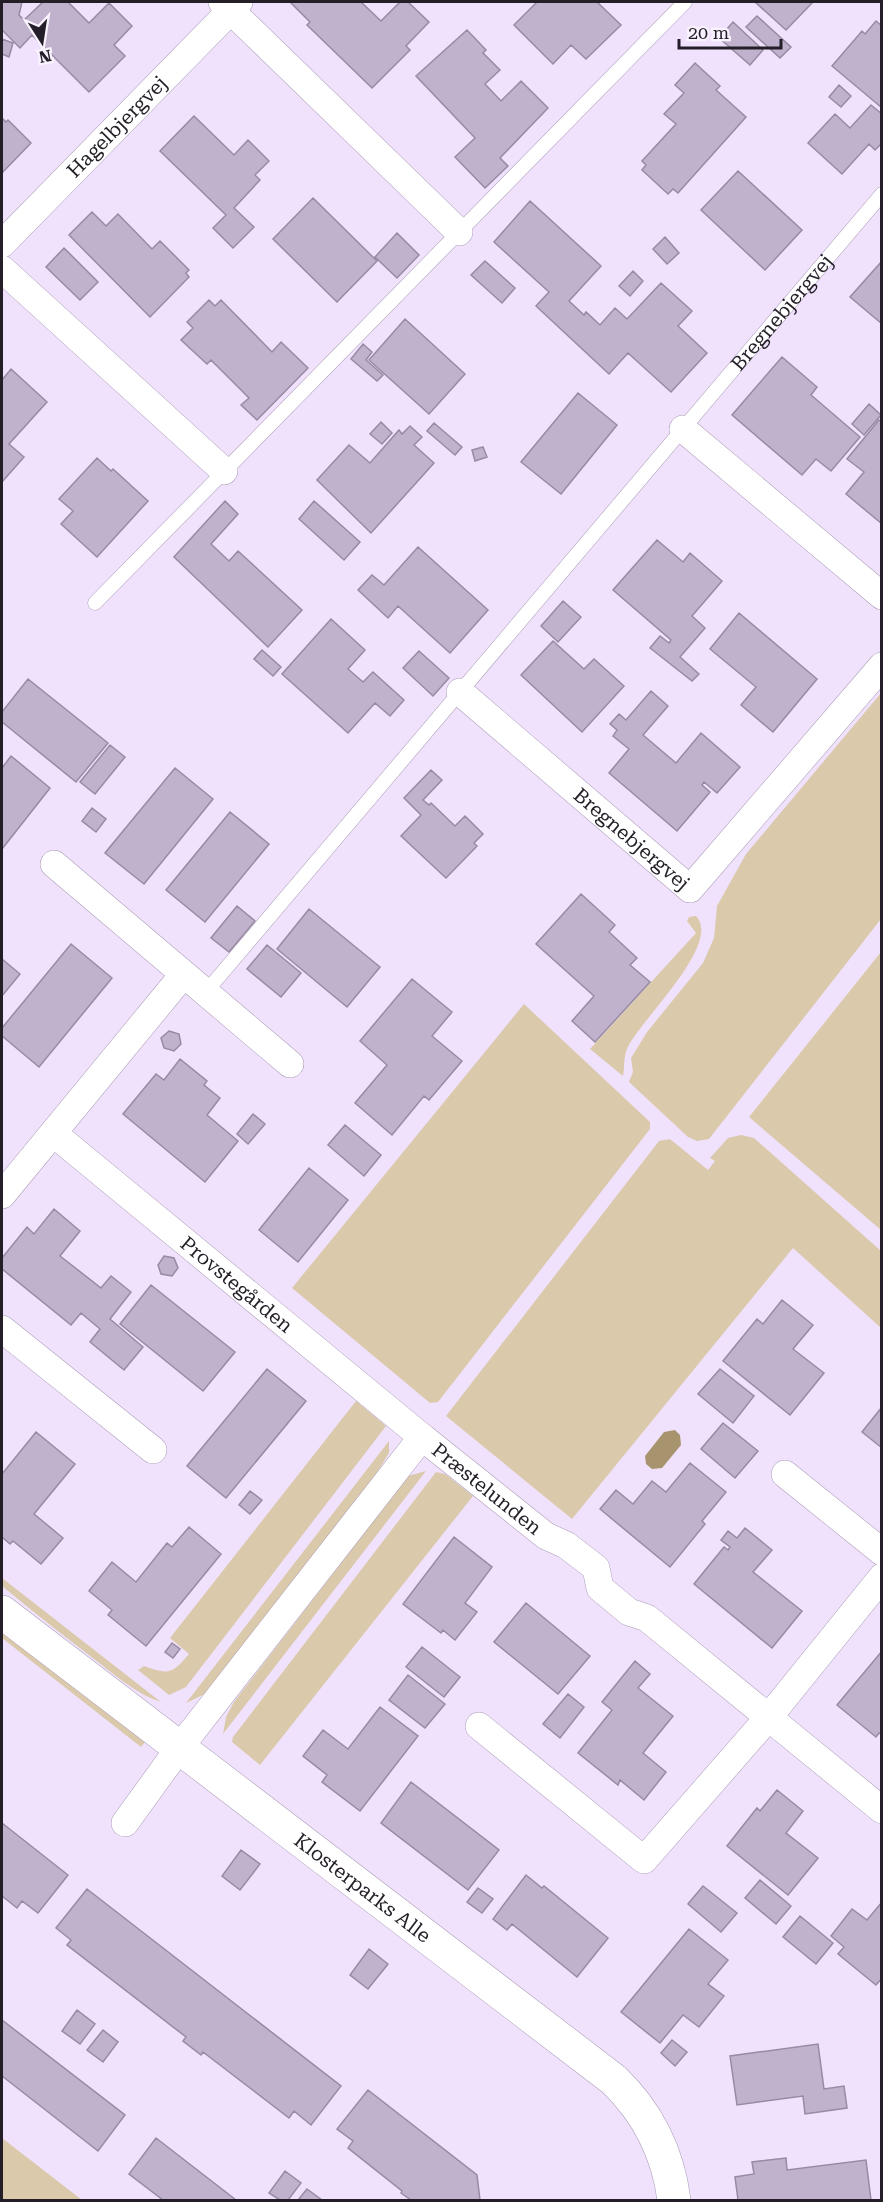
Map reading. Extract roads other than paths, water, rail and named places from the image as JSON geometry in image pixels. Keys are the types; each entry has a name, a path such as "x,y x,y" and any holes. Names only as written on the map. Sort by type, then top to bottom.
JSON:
{"street":[{"name":"Hagelbjergvej","path":"2,244 231,4 459,232"},
{"path":"2,269 224,471"},
{"path":"683,429 882,596"},
{"name":"Bregnebjergvej","path":"460,692 690,889 882,666"},
{"path":"54,864 290,1064"},
{"path":"2,1195 183,975"},
{"name":"Provstegården","path":"53,1133 422,1437"},
{"path":"2,1329 153,1450"},
{"name":"Præstelunden","path":"125,1823 180,1747 422,1437 546,1536 566,1545 596,1568 600,1588 629,1612 647,1618 882,1810"},
{"path":"785,1474 882,1552"},
{"path":"479,1726 644,1860 768,1718 882,1577"},
{"name":"Klosterparks Alle","path":"2,1612 614,2080 631,2097 654,2130 667,2164 674,2200"}],"lane":[{"path":"95,603 685,2"},
{"name":"Bregnebjergvej","path":"205,993 882,194"}]}
